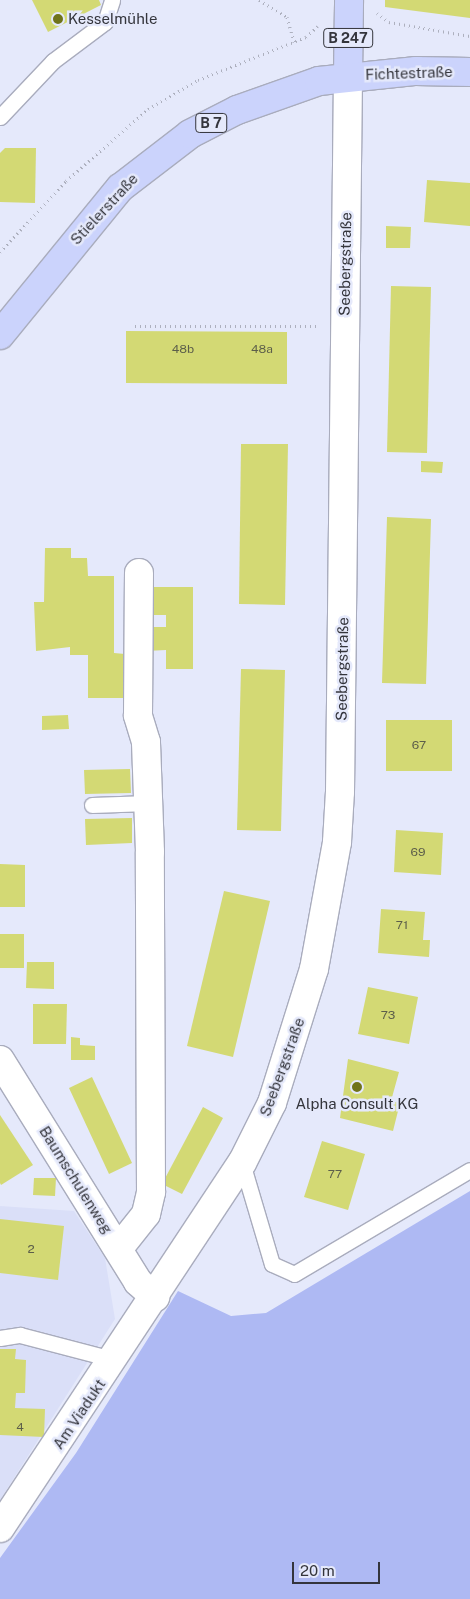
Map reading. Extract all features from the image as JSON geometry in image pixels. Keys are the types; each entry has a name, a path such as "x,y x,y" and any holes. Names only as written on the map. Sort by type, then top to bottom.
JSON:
{"main road":[{"name":"Seebergstraße","path":"348,76 361,3"},
{"name":"Fichtestraße","path":"348,76 470,72"},
{"name":"Stielerstraße","path":"1,331 97,213 168,148 237,110 348,76"}],"street":[{"name":"Seebergstraße","path":"155,1297 242,1163 272,1104 296,1036 314,969 337,842 342,707 344,326 348,76"},
{"path":"119,1248 146,1214 151,1192 148,803 146,742 138,715 138,573"},
{"name":"Baumschulenweg","path":"0,1060 119,1248 138,1282 155,1297"},
{"name":"Am Viadukt","path":"0,1528 115,1360 155,1297"}],"lane":[{"path":"0,117 53,61 105,22 112,0"},
{"path":"92,804 148,803"},
{"path":"242,1163 272,1264 294,1274 470,1170"},
{"path":"0,1338 20,1335 115,1360"}],"path":[{"path":"259,0 287,17 294,42"},
{"path":"361,3 390,22 470,36"},
{"path":"136,326 344,326"}],"shaded area":[{"path":"470,1191 470,1599 0,1599 0,1558 76,1453 178,1291 231,1316 266,1313"},
{"path":"0,1206 74,1211 105,1258 115,1319 0,1500"}],"building":[{"name":"Kesselmühle","path":"32,0 99,0 101,5 48,32"},
{"path":"385,0 470,0 470,18 385,7"},
{"path":"5,148 36,148 35,203 0,202 0,153"},
{"path":"427,180 470,183 470,226 424,222"},
{"path":"386,226 411,227 410,248 386,248"},
{"path":"391,286 431,287 427,453 387,452"},
{"path":"126,331 287,332 287,384 126,383"},
{"path":"241,444 288,444 285,605 239,604"},
{"path":"421,461 443,462 442,473 421,472"},
{"path":"387,517 431,519 426,684 382,683"},
{"path":"45,548 71,548 71,558 87,558 88,576 114,576 114,653 125,654 125,698 88,698 88,655 70,655 70,647 36,651 34,602 44,602"},
{"path":"145,587 193,587 193,669 166,669 166,650 146,651 145,627 166,627 166,615 145,615"},
{"path":"241,669 285,670 281,831 237,830"},
{"path":"68,715 69,729 42,730 42,716"},
{"path":"386,720 452,720 452,771 386,771"},
{"path":"130,769 131,793 85,794 84,770"},
{"path":"132,818 132,843 86,845 85,819"},
{"path":"396,830 443,833 441,875 394,872"},
{"path":"0,864 25,865 25,907 0,907"},
{"path":"224,891 270,901 233,1057 187,1046"},
{"path":"381,909 425,912 423,940 430,940 429,957 378,953"},
{"path":"0,934 24,934 24,968 0,968"},
{"path":"27,962 54,962 54,989 26,988"},
{"path":"368,987 418,997 409,1044 358,1034"},
{"path":"33,1004 67,1004 66,1044 33,1044"},
{"path":"71,1037 80,1038 80,1045 95,1046 95,1060 71,1060"},
{"path":"348,1059 399,1072 391,1101 400,1103 393,1131 340,1118"},
{"path":"92,1077 132,1163 109,1174 69,1088"},
{"path":"203,1107 223,1118 182,1194 162,1184"},
{"path":"0,1115 33,1165 1,1185 0,1183"},
{"path":"322,1141 365,1154 348,1210 304,1197"},
{"path":"34,1178 56,1178 55,1196 33,1195"},
{"path":"0,1219 64,1226 58,1280 0,1273"},
{"path":"0,1349 16,1349 15,1359 26,1360 25,1393 16,1393 15,1408 45,1409 44,1437 0,1435"}],"place":[{"name":"Kesselmühle","path":"58,19"},
{"name":"Alpha Consult KG","path":"357,1087"}]}
